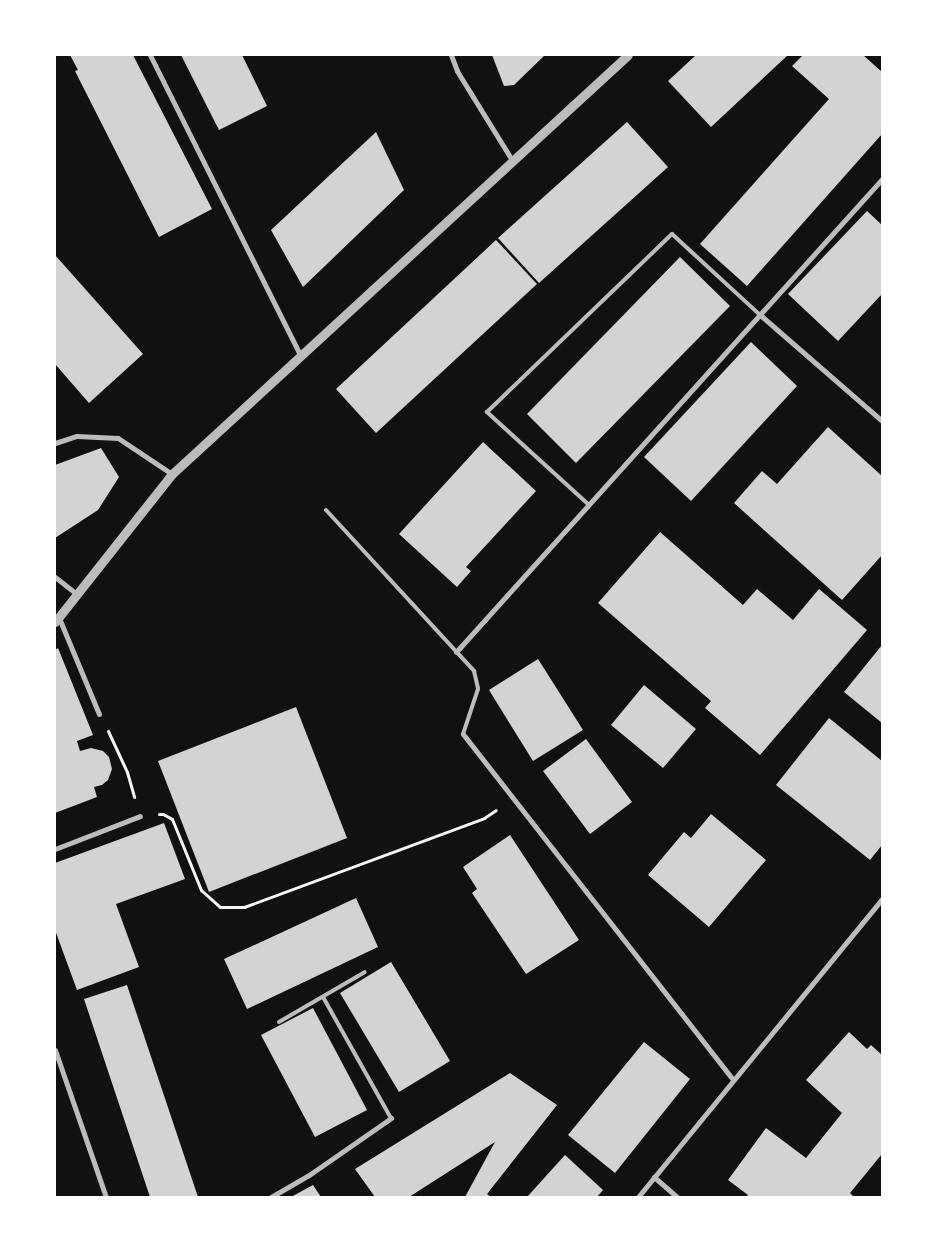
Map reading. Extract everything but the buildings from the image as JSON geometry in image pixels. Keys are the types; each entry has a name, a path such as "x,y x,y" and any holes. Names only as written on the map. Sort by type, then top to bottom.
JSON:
{"street":[{"path":"150,55 300,354"},
{"path":"451,55 457,71 512,160"},
{"path":"100,714 57,620 172,474 300,354 628,55"},
{"path":"456,652 759,314 882,180"},
{"path":"759,314 882,421"},
{"path":"55,443 77,436 118,438 172,474"},
{"path":"55,577 78,595"},
{"path":"463,734 733,1080"},
{"path":"55,849 140,816"},
{"path":"638,1197 882,899"},
{"path":"55,1050 106,1197"},
{"path":"270,1197 309,1176 391,1118"},
{"path":"654,1177 677,1197"}],"lane":[{"path":"588,504 487,412 672,234 759,314"},
{"path":"326,510 474,671 478,689 463,734"},
{"path":"279,1022 365,972"},
{"path":"323,997 391,1118"}],"path":[{"path":"100,714 127,772 140,816 163,814 172,819 201,890 220,907 244,907 484,818 513,798"}]}
